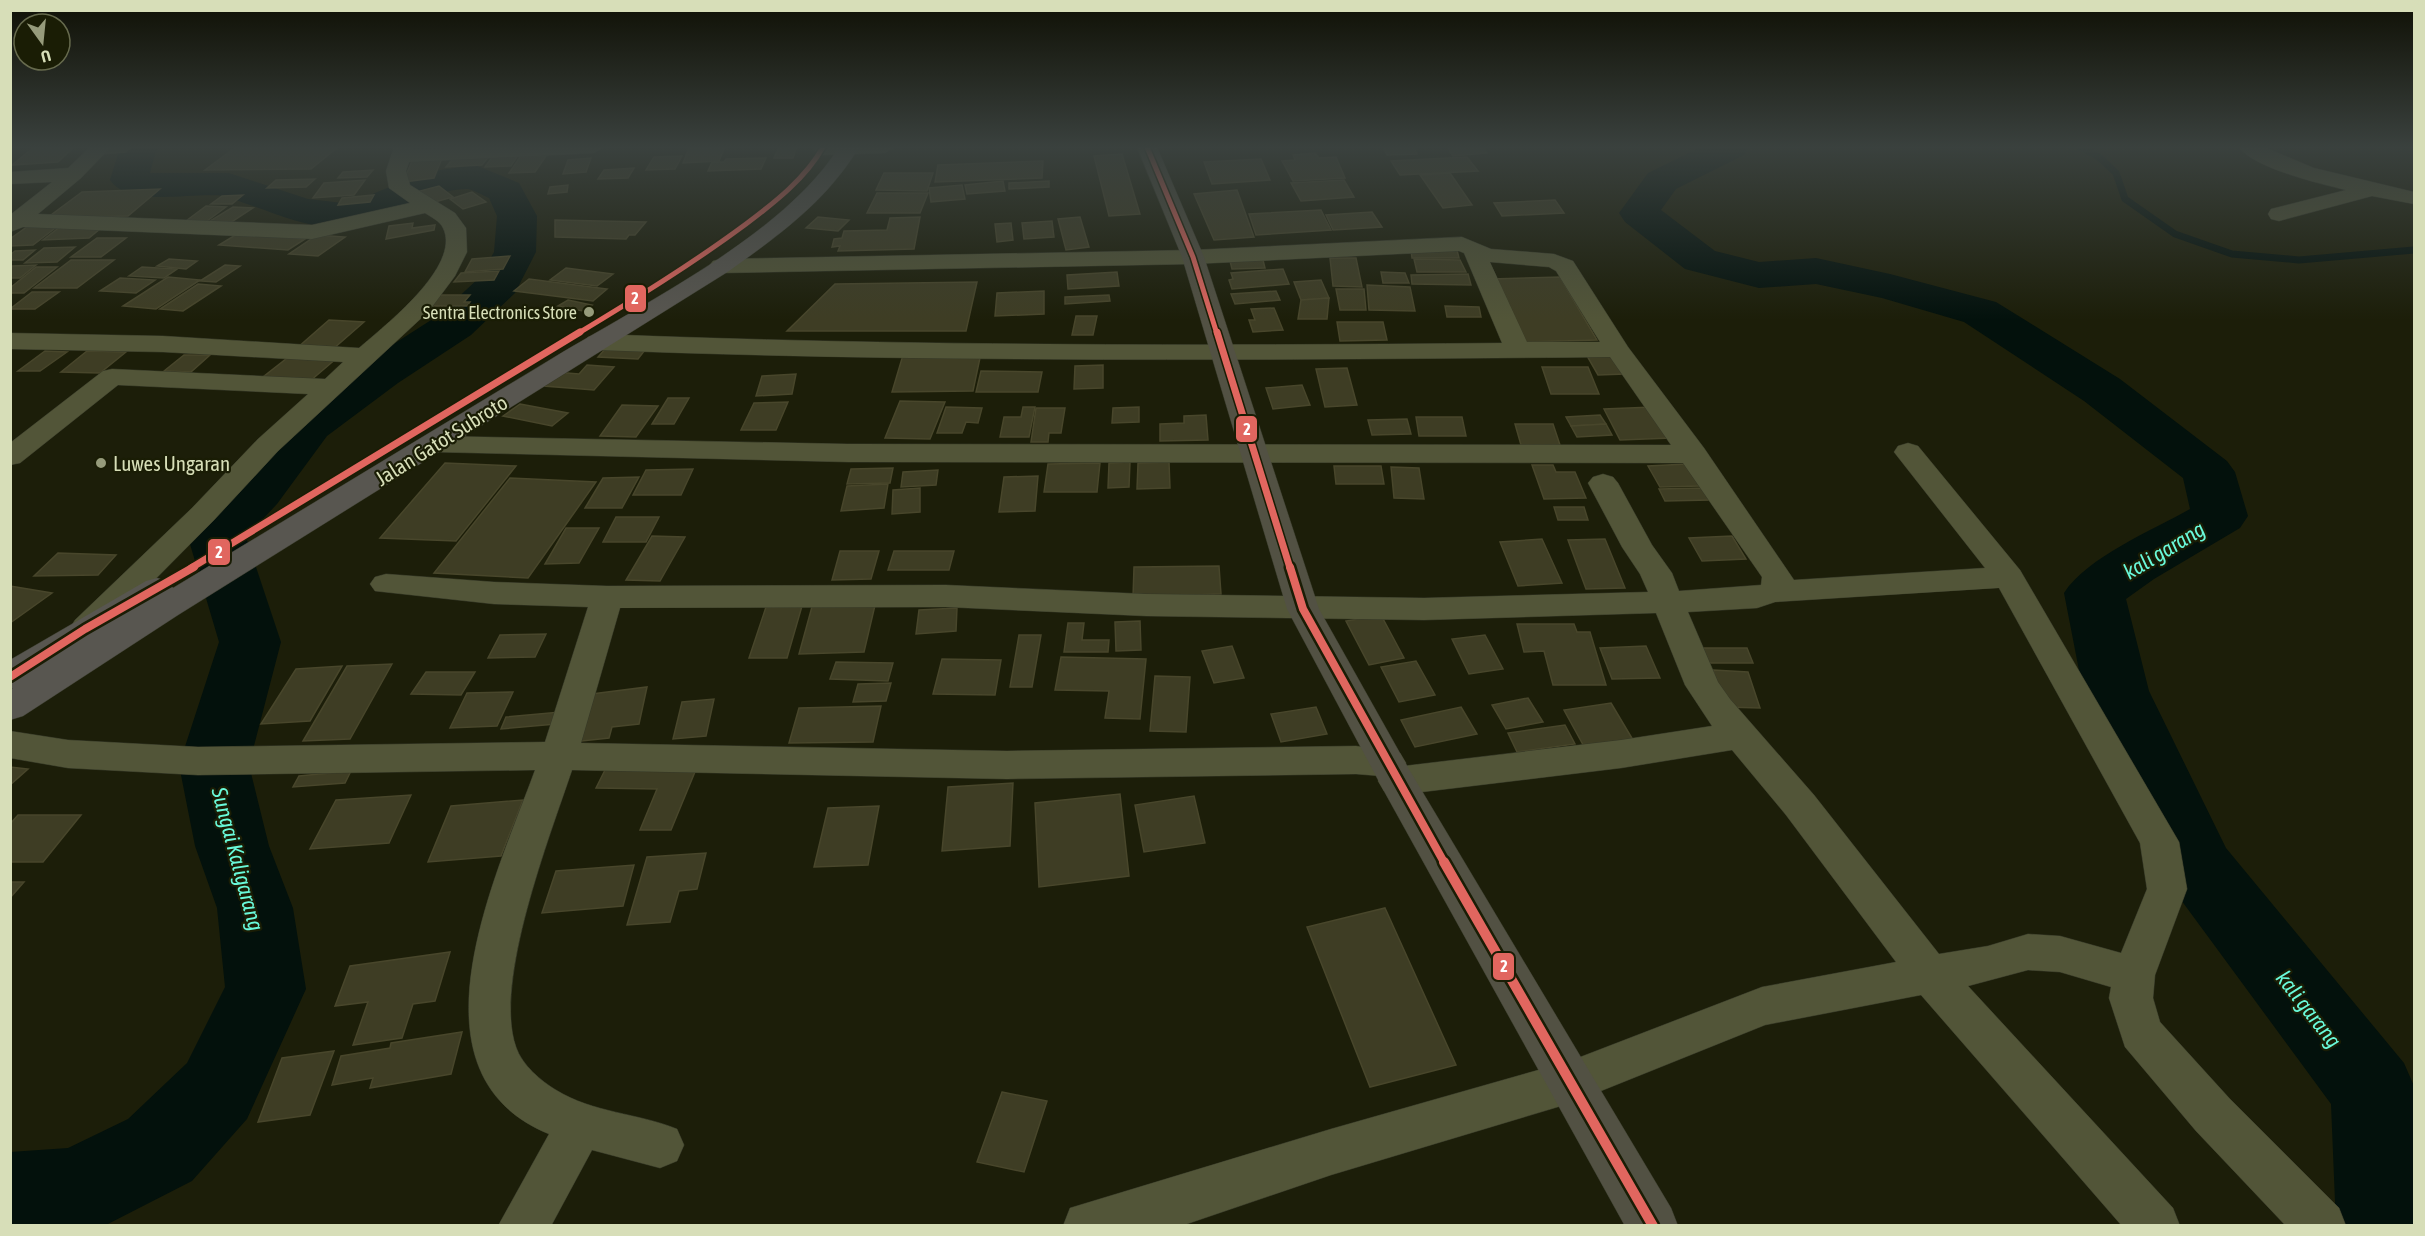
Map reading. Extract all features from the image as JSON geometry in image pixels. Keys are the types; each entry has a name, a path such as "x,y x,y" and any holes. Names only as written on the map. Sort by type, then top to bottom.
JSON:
{"highway":[{"name":"Jalan Gatot Subroto","path":"10,707 166,607 308,509 695,262 771,205"},
{"name":"Jalan Gatot Subroto","path":"10,677 85,629 211,557 434,444 721,266 803,205"}],"main road":[{"path":"1171,205 1193,257 1221,353 1303,609 1392,772 1653,1226"}],"street":[{"path":"14,223 36,205"},
{"path":"14,223 312,232 395,205"},
{"path":"85,629 329,387 420,306 436,286 458,248 457,234 448,219 425,205"},
{"path":"2278,214 2313,205"},
{"path":"721,266 1193,257 1462,244 1487,255 1554,261 1565,266 1617,349 1694,454 1778,576 1779,584 1772,592"},
{"path":"1476,250 1478,262 1518,351"},
{"path":"10,341 163,344 365,356"},
{"path":"597,342 780,350 1221,353 1617,349"},
{"path":"16,448 112,377 329,387"},
{"path":"434,444 848,453 1694,454"},
{"path":"1908,452 2009,577 2159,842 2167,889 2134,975 2131,998 2141,1033 2213,1115 2321,1226"},
{"path":"1603,483 1638,548 1656,573 1702,686 1855,874 1930,975 2155,1226"},
{"path":"386,584 494,593 607,597 946,596 1303,609 1424,609 1669,602 1757,597 1772,592 2009,577"},
{"path":"607,597 559,756 514,886 494,968 490,1016 494,1049 510,1078 538,1104 580,1125 660,1145"},
{"path":"10,744 68,754 198,761 559,756 1007,765 1356,760 1392,772 1621,754 1741,735"},
{"path":"1088,1226 1168,1205 1331,1152 1571,1082 1762,1005 1988,964 2028,952 2060,954 2134,975"},
{"path":"523,1226 580,1125"}],"building":[{"path":"65,205 141,205 128,216 47,218"},
{"path":"457,205 477,205 463,209"},
{"path":"871,205 923,205 920,213 867,213"},
{"path":"1106,205 1137,205 1140,214 1109,216"},
{"path":"1199,205 1242,205 1254,237 1214,240"},
{"path":"1441,205 1472,205 1443,208"},
{"path":"1495,205 1558,205 1564,213 1502,216"},
{"path":"206,206 226,207 203,224 182,224"},
{"path":"233,207 253,208 227,225 205,224"},
{"path":"1321,210 1331,230 1256,235 1249,214"},
{"path":"1372,212 1382,227 1333,230 1326,215"},
{"path":"818,217 849,220 838,231 806,228"},
{"path":"920,217 914,249 838,251 840,246 832,247 834,239 842,238 844,231 887,230 890,218"},
{"path":"1080,217 1089,247 1066,250 1058,219"},
{"path":"555,220 646,222 635,235 629,235 626,239 555,237"},
{"path":"1052,221 1054,237 1024,239 1022,223"},
{"path":"62,223 33,245 10,246 10,239 31,224"},
{"path":"413,223 412,228 435,225 434,230 386,239 389,226"},
{"path":"1011,223 1013,240 997,242 995,224"},
{"path":"106,224 89,238 43,240 61,226"},
{"path":"237,234 305,239 288,250 219,245"},
{"path":"317,235 345,237 318,256 289,254"},
{"path":"97,238 126,238 101,257 71,257"},
{"path":"75,247 57,262 25,263 44,248"},
{"path":"35,250 23,260 10,260 10,255 15,251"},
{"path":"1411,250 1457,250 1459,258 1412,258"},
{"path":"510,256 503,269 465,272 472,259"},
{"path":"1330,258 1356,258 1362,287 1333,286"},
{"path":"169,259 197,261 186,269 157,266"},
{"path":"1414,259 1460,260 1466,272 1417,272"},
{"path":"71,260 114,260 77,288 34,288"},
{"path":"1263,260 1265,268 1232,269 1230,261"},
{"path":"36,265 20,278 10,278 12,266"},
{"path":"225,265 240,266 216,282 200,281"},
{"path":"36,267 57,267 24,293 10,293 10,288"},
{"path":"142,267 177,269 164,278 129,276"},
{"path":"566,268 613,274 597,286 550,280"},
{"path":"1283,269 1289,284 1232,289 1229,280 1233,279 1231,273"},
{"path":"499,271 494,280 454,282 461,273"},
{"path":"1117,272 1119,286 1068,289 1067,275"},
{"path":"1381,272 1405,273 1409,283 1383,283"},
{"path":"1468,274 1471,285 1412,284 1411,275"},
{"path":"168,277 200,280 156,309 123,306"},
{"path":"1560,277 1597,340 1523,342 1492,279"},
{"path":"120,278 155,280 136,293 100,291"},
{"path":"529,279 607,289 593,301 514,291"},
{"path":"1321,280 1329,298 1301,300 1294,282"},
{"path":"977,282 966,331 787,331 835,284"},
{"path":"198,284 221,286 183,311 160,309"},
{"path":"1367,285 1410,287 1415,311 1369,310"},
{"path":"1336,289 1364,289 1366,310 1340,310"},
{"path":"1044,291 1044,314 995,316 997,293"},
{"path":"1276,291 1280,300 1235,304 1231,294"},
{"path":"32,292 59,292 35,309 10,309"},
{"path":"433,295 470,295 464,302 470,302 467,306 424,306"},
{"path":"1109,295 1110,301 1065,304 1065,297"},
{"path":"1329,298 1327,319 1298,319 1301,300"},
{"path":"568,300 592,305 583,311 558,306"},
{"path":"1445,306 1479,307 1481,317 1447,317"},
{"path":"1274,308 1283,330 1253,332 1249,320 1255,320 1251,309"},
{"path":"1076,316 1097,316 1093,335 1072,335"},
{"path":"329,320 364,322 333,349 297,348"},
{"path":"1337,322 1383,322 1387,340 1340,341"},
{"path":"606,348 645,350 638,359 598,357"},
{"path":"45,351 67,352 40,371 18,371"},
{"path":"87,351 126,352 100,373 61,372"},
{"path":"981,353 973,391 892,392 903,355"},
{"path":"1614,354 1625,374 1598,375 1587,356"},
{"path":"184,355 210,355 191,372 164,371"},
{"path":"291,355 337,358 310,381 263,377"},
{"path":"587,365 614,367 594,390 544,386 556,372 579,374"},
{"path":"1103,365 1103,388 1074,389 1075,366"},
{"path":"1542,367 1588,367 1599,394 1551,394"},
{"path":"1347,368 1357,405 1325,407 1316,369"},
{"path":"981,371 1042,372 1038,392 976,392"},
{"path":"796,374 792,394 756,396 762,376"},
{"path":"1302,385 1310,405 1273,409 1266,388"},
{"path":"668,398 689,398 674,424 652,424"},
{"path":"900,401 945,402 930,439 885,438"},
{"path":"788,402 776,430 741,430 754,403"},
{"path":"520,404 568,413 552,426 503,416"},
{"path":"622,405 658,406 636,437 600,436"},
{"path":"946,407 982,408 978,423 966,422 962,433 937,433"},
{"path":"1023,407 1035,407 1029,437 1000,437 1004,417 1021,417"},
{"path":"1139,407 1139,422 1112,423 1113,408"},
{"path":"1653,407 1671,438 1620,440 1604,409"},
{"path":"1036,408 1065,408 1061,433 1049,433 1048,442 1031,442"},
{"path":"1206,415 1208,440 1160,441 1160,424 1184,423 1184,416"},
{"path":"1600,415 1606,424 1571,426 1566,417"},
{"path":"1416,417 1462,417 1466,436 1419,436"},
{"path":"1407,419 1411,434 1372,435 1368,420"},
{"path":"1515,424 1553,424 1560,445 1521,445"},
{"path":"1606,424 1612,435 1577,437 1571,426"},
{"path":"1130,462 1129,487 1108,488 1109,463"},
{"path":"1169,462 1170,488 1137,489 1138,463"},
{"path":"445,463 516,466 456,541 380,538"},
{"path":"1100,463 1097,492 1044,492 1048,464"},
{"path":"1687,464 1700,486 1660,487 1648,466"},
{"path":"1532,465 1553,465 1556,472 1575,472 1586,498 1544,499"},
{"path":"1334,466 1381,466 1384,484 1336,484"},
{"path":"1391,467 1419,468 1424,499 1394,498"},
{"path":"893,468 890,483 847,484 851,469"},
{"path":"693,469 681,495 633,495 646,470"},
{"path":"938,470 936,485 901,487 903,472"},
{"path":"1038,476 1035,511 999,512 1004,477"},
{"path":"639,477 622,508 585,508 603,478"},
{"path":"510,478 596,482 528,578 434,573"},
{"path":"888,484 884,508 841,511 847,486"},
{"path":"920,488 920,512 892,514 893,490"},
{"path":"1704,488 1710,500 1665,501 1659,489"},
{"path":"1554,507 1584,507 1588,520 1558,520"},
{"path":"616,517 659,517 646,542 603,542"},
{"path":"566,528 599,528 579,563 545,564"},
{"path":"652,536 685,537 660,581 626,580"},
{"path":"1732,536 1746,559 1702,561 1689,538"},
{"path":"1542,539 1562,583 1518,586 1500,542"},
{"path":"1605,539 1625,588 1586,589 1568,540"},
{"path":"840,551 879,551 871,579 832,580"},
{"path":"894,551 954,551 949,570 888,570"},
{"path":"58,553 116,555 98,575 34,576"},
{"path":"1219,566 1221,594 1133,597 1134,567"},
{"path":"10,586 52,593 10,623"},
{"path":"876,601 864,652 799,654 813,603"},
{"path":"802,606 787,658 749,658 766,607"},
{"path":"957,608 956,631 916,634 919,610"},
{"path":"1381,615 1404,658 1369,665 1346,621"},
{"path":"1140,621 1141,650 1116,651 1115,622"},
{"path":"1068,623 1084,623 1082,640 1109,640 1108,652 1064,652"},
{"path":"1517,624 1574,624 1577,632 1590,632 1606,685 1553,685 1544,651 1524,652"},
{"path":"546,634 535,657 488,658 500,635"},
{"path":"1019,635 1041,635 1032,687 1010,687"},
{"path":"1485,635 1503,669 1469,674 1452,639"},
{"path":"1232,646 1244,678 1214,683 1202,651"},
{"path":"1646,646 1660,678 1612,679 1600,648"},
{"path":"1697,648 1747,648 1753,663 1702,663"},
{"path":"1061,657 1146,659 1140,719 1105,718 1109,691 1055,690"},
{"path":"942,659 1001,660 995,695 933,694"},
{"path":"1416,661 1435,695 1399,702 1381,667"},
{"path":"836,662 893,663 888,681 830,679"},
{"path":"392,664 350,739 303,741 347,666"},
{"path":"342,666 310,721 261,724 296,669"},
{"path":"1713,670 1748,672 1760,708 1724,707"},
{"path":"426,672 475,672 461,695 411,694"},
{"path":"1155,676 1190,677 1186,732 1150,731"},
{"path":"891,683 886,701 853,702 858,684"},
{"path":"647,687 639,724 612,727 609,738 573,742 584,695"},
{"path":"513,692 497,726 450,728 467,693"},
{"path":"1528,698 1543,722 1506,729 1492,705"},
{"path":"714,699 706,736 673,739 682,702"},
{"path":"1611,703 1636,745 1587,752 1564,710"},
{"path":"881,706 873,742 789,743 799,708"},
{"path":"1316,707 1327,734 1281,742 1271,714"},
{"path":"1461,707 1477,734 1415,747 1401,720"},
{"path":"560,712 556,724 501,729 506,717"},
{"path":"1565,725 1575,744 1517,752 1508,733"},
{"path":"607,766 697,767 671,830 640,830 657,789 596,788"},
{"path":"10,767 28,769 10,785"},
{"path":"351,771 345,783 293,787 299,776"},
{"path":"1013,783 1010,846 942,851 948,787"},
{"path":"1120,794 1129,876 1039,887 1035,803"},
{"path":"411,795 389,843 310,849 336,800"},
{"path":"1194,796 1205,843 1144,852 1135,805"},
{"path":"523,800 501,856 428,862 451,806"},
{"path":"879,806 868,865 814,867 828,808"},
{"path":"18,815 81,815 43,862 10,862 10,824"},
{"path":"706,853 697,889 679,891 670,922 627,925 647,857"},
{"path":"634,865 623,906 542,913 556,871"},
{"path":"10,882 24,882 10,898"},
{"path":"1385,908 1456,1065 1370,1087 1307,927"},
{"path":"450,952 435,1001 413,1004 402,1038 353,1045 368,1002 335,1006 350,966"},
{"path":"462,1032 451,1074 370,1088 373,1078 332,1085 341,1056 390,1048 391,1043"},
{"path":"334,1051 310,1115 258,1122 282,1058"},
{"path":"1002,1092 1047,1101 1024,1172 977,1162"}],"waterway":[{"name":"Sungai Kaligarang","path":"286,205 321,214 343,215 381,205"},
{"name":"Sungai Kaligarang","path":"10,1198 73,1193 160,1150 217,1091 266,989 255,908 232,846 214,765 250,642 216,534 258,492 309,425 381,373 455,325 499,284 515,252 517,216 512,205"},
{"name":"kali garang","path":"1645,205 1639,213 1700,260 1759,275 1816,271 1890,287 1980,312 2102,390 2208,472 2220,516 2133,566 2094,593 2116,691 2199,868 2374,1092 2383,1226"},
{"path":"2133,205 2175,234 2232,254 2299,260 2414,250"}],"transit line":[{"name":"2","path":"10,677 85,629 211,557 695,262 771,205"},
{"name":"2","path":"1171,205 1193,257 1303,609 1397,781 1653,1226"}],"place":[{"name":"Sentra Electronics Store","path":"589,312"},
{"name":"Luwes Ungaran","path":"101,463"}]}
